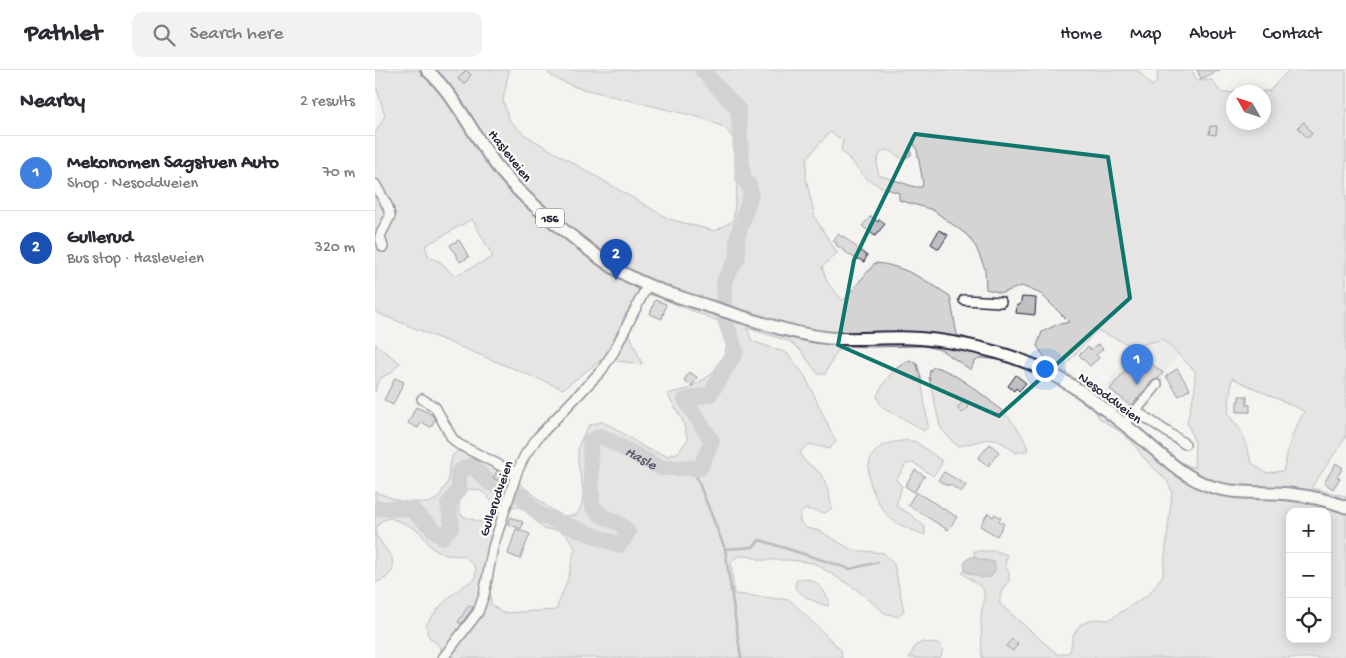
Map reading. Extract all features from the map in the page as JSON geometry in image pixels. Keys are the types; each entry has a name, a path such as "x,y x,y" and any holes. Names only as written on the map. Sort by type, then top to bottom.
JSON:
{"main road":[{"name":"Hasleveien","path":"427,70 452,98 495,164 514,186 591,251 617,270 647,286 731,313"},
{"name":"Nesoddveien","path":"731,313 796,332 829,338 928,339 961,344 998,353 1037,366 1057,376 1124,425 1179,469 1212,487 1232,492 1288,494 1324,500 1346,507"}],"street":[{"path":"375,184 390,212 389,220 381,236 383,247"},
{"name":"Gullerudveien","path":"443,658 478,612 484,595 493,547 517,472 525,455 538,437 591,383 604,366 630,321 647,286"},
{"path":"964,300 1001,302"},
{"path":"1124,425 1157,385"},
{"path":"422,399 435,407 452,438 458,444 517,472"},
{"path":"1136,411 1185,444"}],"highlighted area":[{"path":"915,134 1108,157 1130,298 999,416 838,345 854,260"}],"shaded area":[{"path":"375,70 509,70 503,100 509,120 525,135 669,219 715,231 733,221 741,151 726,128 702,118 575,87 551,76 547,70 1138,70 1152,86 1157,81 1158,70 1192,70 1197,81 1212,80 1221,93 1226,93 1226,130 1271,130 1271,89 1289,70 1346,70 1346,437 1311,488 1346,496 1346,658 982,658 981,613 984,591 962,573 965,571 971,574 991,577 995,570 994,562 978,559 974,556 974,551 996,551 1007,555 1005,565 1009,573 1009,581 1002,591 1000,604 1058,655 1070,652 1073,636 1080,625 1094,619 1109,620 1149,594 1163,575 1172,492 1167,481 1143,457 1125,435 1099,418 1095,411 1063,388 1030,370 1000,360 981,358 974,362 971,370 941,350 924,346 849,346 837,351 825,374 818,374 800,350 789,341 747,328 752,341 787,353 805,376 836,442 829,449 809,444 800,452 805,461 818,471 824,479 832,508 825,513 805,509 800,515 800,521 806,528 820,531 852,550 884,553 894,564 904,611 898,617 885,613 856,589 814,563 789,560 762,560 748,556 738,556 731,561 734,594 790,600 841,650 842,658 440,658 442,654 440,647 428,636 426,625 448,599 460,588 475,579 476,568 465,556 446,555 433,549 419,531 390,518 381,521 376,528 376,535 392,558 393,570 386,578 375,583 375,492 400,501 429,503 438,498 448,482 449,466 453,455 456,452 464,451 511,476 549,508 563,516 576,515 583,501 578,450 589,425 602,422 647,449 667,456 679,452 688,439 682,419 667,394 688,389 712,374 725,353 727,343 723,323 653,295 637,297 623,318 642,364 602,359 563,389 375,312 375,133 385,116 377,89 375,88","holes":["830,132 843,140 841,150 867,179 879,186 899,193 899,200 933,210 967,235 976,247 985,269 986,289 1002,293 1022,286 1041,294 1069,322 1056,325 1042,332 1037,346 1048,362 957,335 950,296 924,279 905,270 885,264 875,263 843,301 827,282 822,267 837,253 815,218 806,178 807,158","914,143 917,150 923,183 922,187 915,187 879,175 877,161 879,155 884,150 903,159 911,155 911,144","472,219 493,257 454,276 441,262 429,257 425,246","1097,330 1134,347 1162,339 1195,371 1195,389 1187,422 1195,443 1194,468 1182,463 1134,423 1062,369","1232,378 1304,411 1291,438 1283,471 1266,473 1252,463 1241,431 1228,414","469,489 480,491 502,509 509,507 521,508 530,514 544,529 560,531 569,538 575,548 568,579 556,610 502,613 491,604 488,553 493,533 484,523 462,516 459,511 462,494"]},
{"path":"1162,339 1178,356 1167,369 1150,406 1134,423 1098,397 1134,347"},
{"path":"375,344 400,363 391,373 382,377 376,386 375,392"},
{"path":"910,360 917,364 921,378 928,427 924,431 884,408 877,396 890,375 899,366"},
{"path":"934,367 952,374 996,406 1011,420 1023,438 1028,450 1016,453 994,440 984,440 957,446 940,426 929,377 930,370"},
{"path":"907,440 916,442 942,461 933,476 914,463 906,464 896,480 902,486 896,506 910,514 925,527 925,535 890,519 877,500 870,482 869,464 872,456 878,449 888,444"},
{"path":"974,556 978,559 994,562 995,570 991,577 982,578 965,571 964,564 967,559"},
{"path":"798,579 809,580 818,584 829,601 828,606 810,599 798,591 795,588"},
{"path":"923,642 939,644 943,650 940,658 909,658 916,645"}],"building":[{"path":"466,70 471,75 464,84 458,79"},
{"path":"1197,70 1220,70 1201,79"},
{"path":"1304,122 1312,134 1307,138 1298,127"},
{"path":"1210,126 1217,126 1216,135 1209,134"},
{"path":"871,216 878,222 880,219 885,224 875,236 862,226"},
{"path":"939,230 948,235 939,249 931,244"},
{"path":"838,234 867,256 864,262 854,258 836,245 837,243 833,241"},
{"path":"459,240 469,257 460,262 450,245"},
{"path":"1022,297 1036,298 1035,315 1016,313 1017,305 1020,305"},
{"path":"655,300 666,304 662,319 650,314"},
{"path":"1098,344 1103,349 1096,355 1099,358 1090,366 1079,355 1088,347 1091,350"},
{"path":"1135,353 1145,363 1147,360 1163,373 1158,379 1152,381 1131,406 1110,389 1129,366 1126,363"},
{"path":"1177,369 1190,389 1179,396 1166,376"},
{"path":"689,372 697,377 692,386 684,381"},
{"path":"1016,375 1026,383 1019,391 1016,388 1014,391 1008,386"},
{"path":"395,378 404,382 393,405 384,400"},
{"path":"1239,396 1247,396 1247,405 1250,405 1250,412 1237,412"},
{"path":"964,401 969,407 962,413 957,408"},
{"path":"416,407 431,414 435,419 431,427 421,422 418,428 408,423"},
{"path":"990,444 999,452 988,466 978,458"},
{"path":"1336,463 1343,468 1337,477 1340,478 1333,489 1324,483"},
{"path":"915,470 925,476 914,492 905,486"},
{"path":"497,471 506,475 502,482 493,478"},
{"path":"944,472 966,485 961,492 949,484 948,486 938,480"},
{"path":"916,492 957,517 948,530 908,505"},
{"path":"988,513 993,517 995,514 1001,518 999,521 1004,524 997,536 980,526"},
{"path":"511,517 523,522 521,529 508,524"},
{"path":"516,529 530,534 520,559 508,554"},
{"path":"469,605 473,607 461,624 458,622"},
{"path":"1012,639 1018,643 1013,651 1006,646"}],"waterway":[{"name":"Hasle","path":"375,508 411,509 442,537 452,526 448,504 459,489 458,472 471,465 490,483 521,496 540,515 619,545 628,533 624,527 600,514 592,505 590,441 601,436 661,468 700,468 712,441 685,400 710,394 736,352 724,316 724,281 738,257 737,238 751,194 749,185 743,178 738,109 702,70"},
{"path":"693,468 725,549 741,658"},
{"path":"725,549 753,547 760,540 850,569 878,562"}],"place":[{"name":"Gullerud","path":"616,280"},
{"name":"Mekonomen Sagstuen Auto","path":"1137,385"}]}
